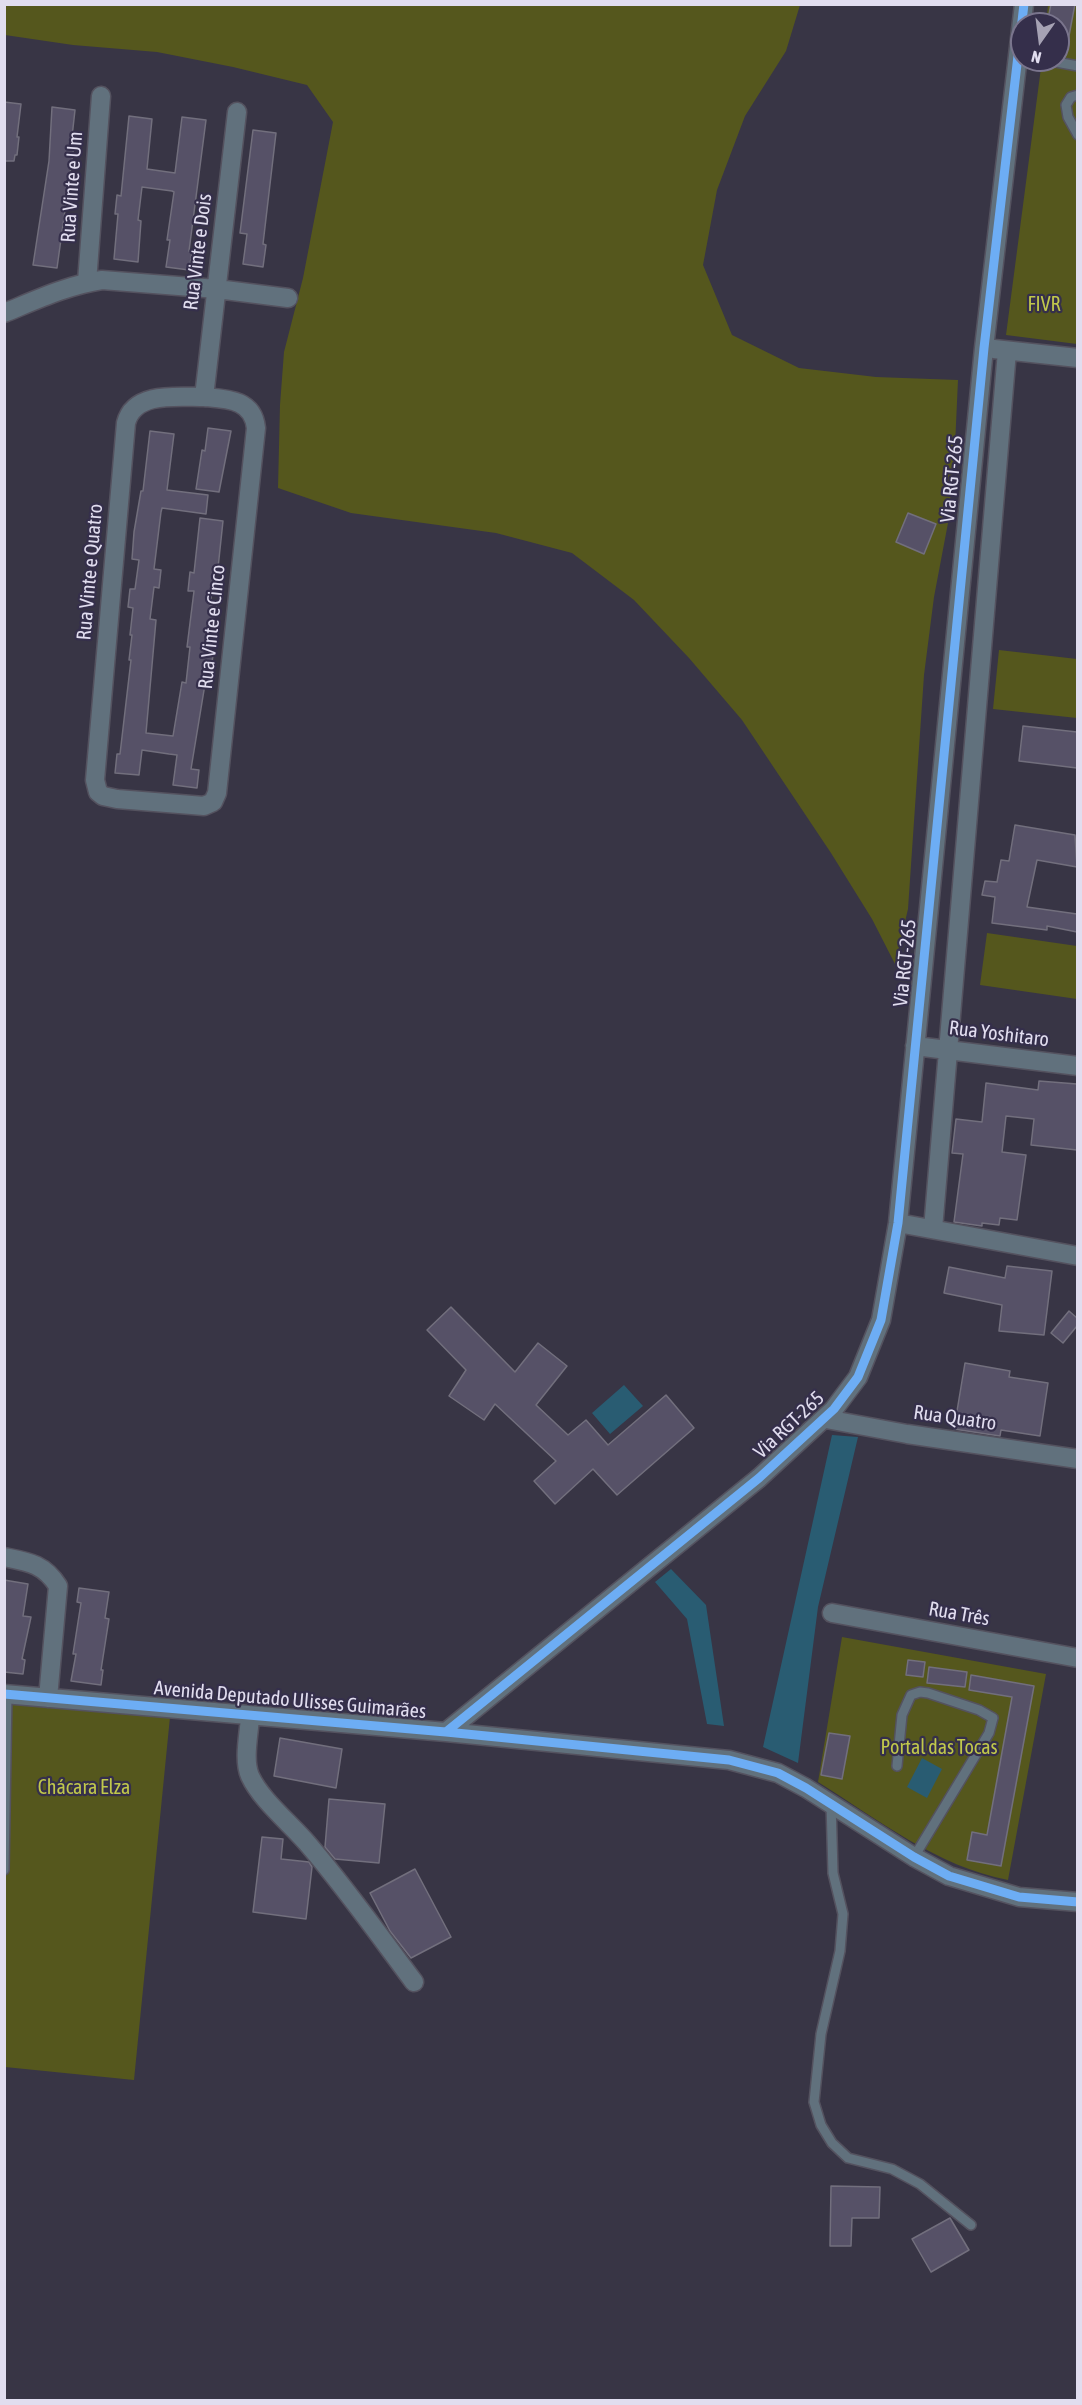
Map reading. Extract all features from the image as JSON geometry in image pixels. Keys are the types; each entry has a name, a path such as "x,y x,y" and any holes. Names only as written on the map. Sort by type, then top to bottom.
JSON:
{"street":[{"name":"Via RGT-265","path":"446,1732 759,1478 826,1419 852,1386 869,1353 881,1320 898,1223 984,348 1018,72"},
{"name":"Rua Vinte e Um","path":"87,282 102,96"},
{"name":"Rua Vinte e Dois","path":"204,397 237,112"},
{"path":"4,313 87,282 120,280 288,298"},
{"path":"984,348 1077,358"},
{"path":"933,1229 1007,351"},
{"name":"Rua Vinte e Cinco","path":"117,799 204,806 213,802 217,793 256,428 253,417 242,403 230,399 204,397"},
{"name":"Rua Vinte e Quatro","path":"117,799 103,796 98,792 95,780 126,423 130,412 146,401 163,398 204,397"},
{"name":"Rua Yoshitaro","path":"915,1046 1077,1066"},
{"path":"898,1223 1077,1256"},
{"name":"Rua Quatro","path":"826,1419 907,1434 1077,1459"},
{"path":"4,1557 38,1565 51,1575 58,1586 48,1698"},
{"name":"Rua Três","path":"832,1613 1077,1658"},
{"name":"Avenida Deputado Ulisses Guimarães","path":"6,1694 250,1717 446,1732 729,1760 778,1773 949,1876 1018,1897 1077,1902"},
{"path":"250,1717 249,1775 260,1792 331,1871 414,1982"}],"lane":[{"path":"1077,95 1071,97 1066,105 1068,117 1077,135"},
{"path":"897,1766 902,1715 912,1695 920,1692 928,1693 979,1710 993,1718 989,1733 914,1857"},
{"path":"4,1870 6,1694"},
{"path":"831,1803 833,1873 843,1914 840,1951 821,2034 814,2102 821,2125 832,2143 848,2158 892,2169 920,2184 971,2225"}],"green space":[{"path":"5,4 800,5 786,51 745,116 717,190 703,265 732,335 799,368 876,377 958,380 948,523 934,597 924,675 908,909 895,964 872,919 831,853 742,720 689,658 634,600 572,553 496,533 351,513 278,488 284,352 303,278 333,122 307,85 157,52 73,45 5,35"},
{"name":"FIVR","path":"1048,5 1077,5 1077,344 1006,335 1040,72 1070,72 1070,12 1047,12"},
{"path":"999,650 1077,659 1077,718 993,709"},
{"path":"987,933 1077,946 1077,999 980,985"},
{"name":"Portal das Tocas","path":"842,1637 1046,1674 1008,1880 982,1873 932,1853 818,1782"},
{"name":"Chácara Elza","path":"4,1700 170,1717 134,2080 5,2067"}],"water":[{"path":"624,1385 643,1406 610,1434 592,1413"},
{"path":"832,1435 858,1437 818,1607 798,1763 763,1747"},
{"path":"671,1569 706,1605 724,1726 707,1724 687,1619 655,1582"},
{"path":"922,1758 942,1769 927,1798 907,1787"}],"building":[{"path":"1051,4 1075,4 1070,30 1070,12 1049,12"},
{"path":"4,102 21,104 17,155 14,161 4,161"},
{"path":"52,107 75,110 72,137 75,138 57,268 33,265 49,161"},
{"path":"129,116 152,119 147,169 175,173 182,117 206,120 189,251 192,252 189,270 166,267 170,240 167,240 174,192 172,191 142,187 138,220 141,221 138,262 114,259 118,214 115,214 117,195 121,196"},
{"path":"253,130 276,133 263,244 266,245 263,267 243,264 247,234 240,233"},
{"path":"208,428 231,431 219,492 196,489"},
{"path":"150,431 174,434 167,490 208,495 206,514 162,508 154,569 161,570 159,588 154,587 150,619 156,620 146,733 173,736 182,682 186,683 190,647 187,647 194,591 188,591 190,572 194,573 200,518 223,521 218,568 215,567 210,605 216,606 210,654 213,654 211,673 207,672 191,769 199,770 197,788 173,785 177,755 142,750 139,775 115,773 117,754 120,754 131,660 129,660 133,608 128,607 130,589 135,589 139,560 132,559 134,532 141,491 143,491"},
{"path":"908,513 936,524 924,554 896,542"},
{"path":"1023,726 1077,732 1077,768 1019,761"},
{"path":"1015,825 1075,835 1077,867 1037,860 1027,907 1077,914 1077,932 1047,926 1047,930 992,923 995,897 982,895 985,881 997,882 1001,860 1009,861"},
{"path":"1039,1081 1077,1084 1077,1150 1031,1145 1034,1119 1006,1116 1002,1152 1026,1155 1017,1220 1000,1218 999,1225 982,1223 982,1226 954,1222 963,1154 952,1153 956,1119 982,1122 986,1083 1038,1090"},
{"path":"1007,1266 1052,1271 1044,1335 999,1331 1002,1305 944,1293 949,1267 1005,1278"},
{"path":"451,1307 515,1372 538,1343 567,1366 536,1405 568,1435 586,1420 608,1445 666,1395 694,1428 617,1495 593,1469 555,1504 534,1481 556,1461 495,1404 484,1420 449,1396 466,1370 427,1330"},
{"path":"1069,1311 1077,1318 1077,1326 1063,1343 1051,1333"},
{"path":"965,1363 1010,1371 1009,1377 1048,1383 1040,1436 1001,1430 1000,1436 954,1429"},
{"path":"4,1580 28,1584 23,1616 31,1617 22,1659 25,1660 23,1674 4,1672"},
{"path":"79,1588 109,1592 105,1618 109,1619 101,1670 103,1670 101,1685 71,1681 81,1603 77,1602"},
{"path":"908,1660 925,1662 923,1677 906,1675"},
{"path":"929,1667 967,1672 965,1687 927,1683"},
{"path":"971,1675 1034,1686 1001,1866 967,1860 972,1832 987,1835 1012,1697 969,1690"},
{"path":"829,1733 850,1736 842,1779 821,1775"},
{"path":"280,1738 342,1749 336,1788 274,1776"},
{"path":"329,1799 385,1804 379,1863 335,1859 325,1847"},
{"path":"262,1837 283,1839 281,1859 309,1862 312,1867 306,1919 253,1912"},
{"path":"415,1869 451,1937 411,1958 390,1931 370,1893"},
{"path":"831,2186 880,2187 879,2218 852,2218 851,2246 830,2246"},
{"path":"950,2218 969,2250 931,2272 912,2239"}],"cycle path":[{"path":"446,1732 759,1478 834,1409 858,1377 881,1320 898,1223 984,348 1024,4"},
{"path":"4,1694 446,1732 729,1760 778,1773 949,1876 1019,1897 1078,1902"}]}
